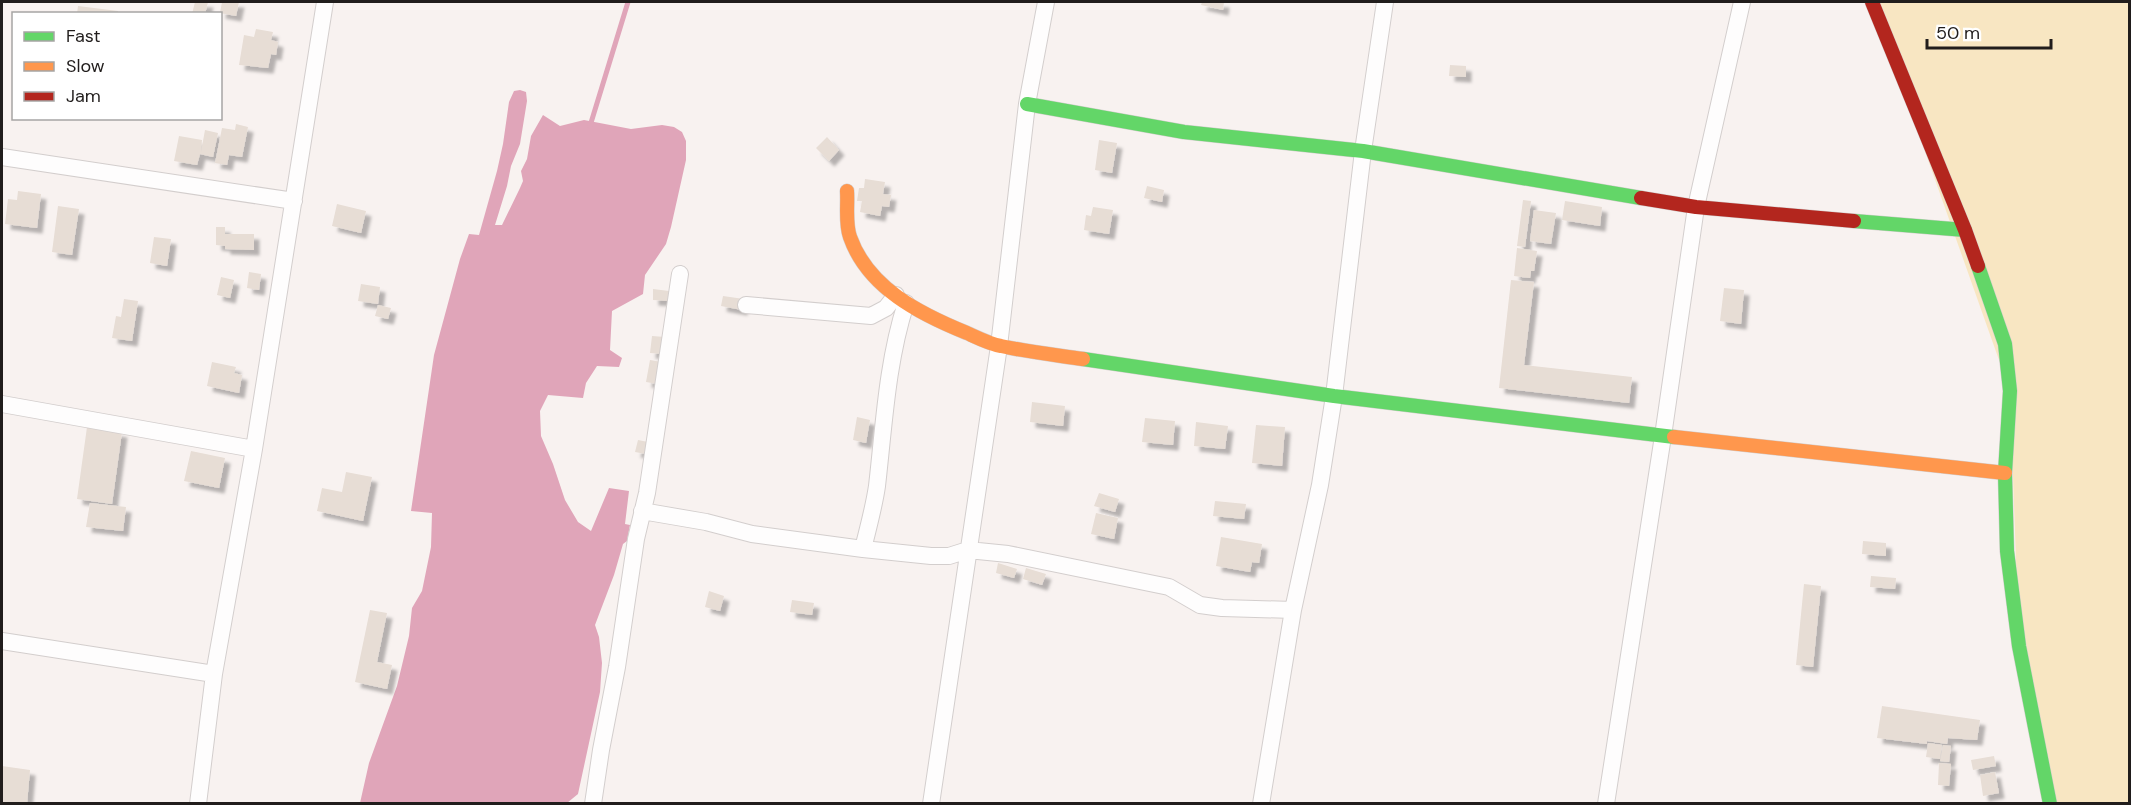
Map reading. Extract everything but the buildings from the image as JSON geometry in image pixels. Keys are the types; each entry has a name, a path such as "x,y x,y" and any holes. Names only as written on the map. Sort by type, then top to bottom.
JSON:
{"street":[{"path":"198,804 214,674 254,449 325,2"},
{"path":"931,804 999,346 1027,104 1046,2"},
{"path":"1261,804 1293,610 1320,485 1334,396 1363,151 1385,2"},
{"path":"1606,804 1696,207 1742,2"},
{"path":"1872,2 1965,230 2004,344 2010,391 2004,473 2007,551 2019,646 2050,804"},
{"path":"1027,104 1184,132 1363,151 1696,207 1965,230"},
{"path":"2,157 294,201"},
{"path":"847,191 849,236 867,271 901,299 949,326 999,346 1334,396 1663,436 2004,473"},
{"path":"593,804 636,539 649,482 680,274"},
{"path":"746,305 871,316 901,299"},
{"path":"863,549 876,489 901,299"},
{"path":"2,404 254,449"},
{"path":"642,511 706,522 752,534 863,549 931,556 949,556 968,550 1008,554 1170,587 1200,605 1222,608 1293,610"},
{"path":"2,641 214,674"}],"shaded area":[{"path":"1872,2 2129,2 2129,803 2050,803 2019,646 2010,391"},
{"path":"514,91 526,92 527,101 520,144 511,166 495,225 502,225 520,188 523,181 521,171 527,159 531,136 543,115 560,126 584,120 631,129 662,125 674,127 682,132 686,141 686,160 666,244 645,275 643,294 612,311 610,350 622,358 619,367 597,366 586,383 583,398 548,395 540,411 541,436 565,500 578,522 591,531 609,488 629,491 625,524 630,525 627,541 623,544 595,625 602,663 600,692 578,794 567,803 360,803 369,763 397,686 409,636 412,608 422,591 431,547 432,513 411,511 434,355 469,234 479,235 497,171 509,102"}],"waterway":[{"path":"590,126 628,2"}],"traffic: fast":[{"path":"1027,104 1184,132 1363,151 1641,198"},
{"path":"1854,221 1965,230"},
{"path":"1978,266 2005,344 2010,391 2005,473 2007,551 2019,646 2050,804"},
{"path":"1083,359 1334,396 1674,437"}],"traffic: slow":[{"path":"847,191 848,232 858,255 869,271 898,297 949,326 993,344 1083,359"},
{"path":"1674,437 2005,473"}],"traffic: jam":[{"path":"1872,2 1978,266"},
{"path":"1641,198 1696,207 1854,221"}]}
